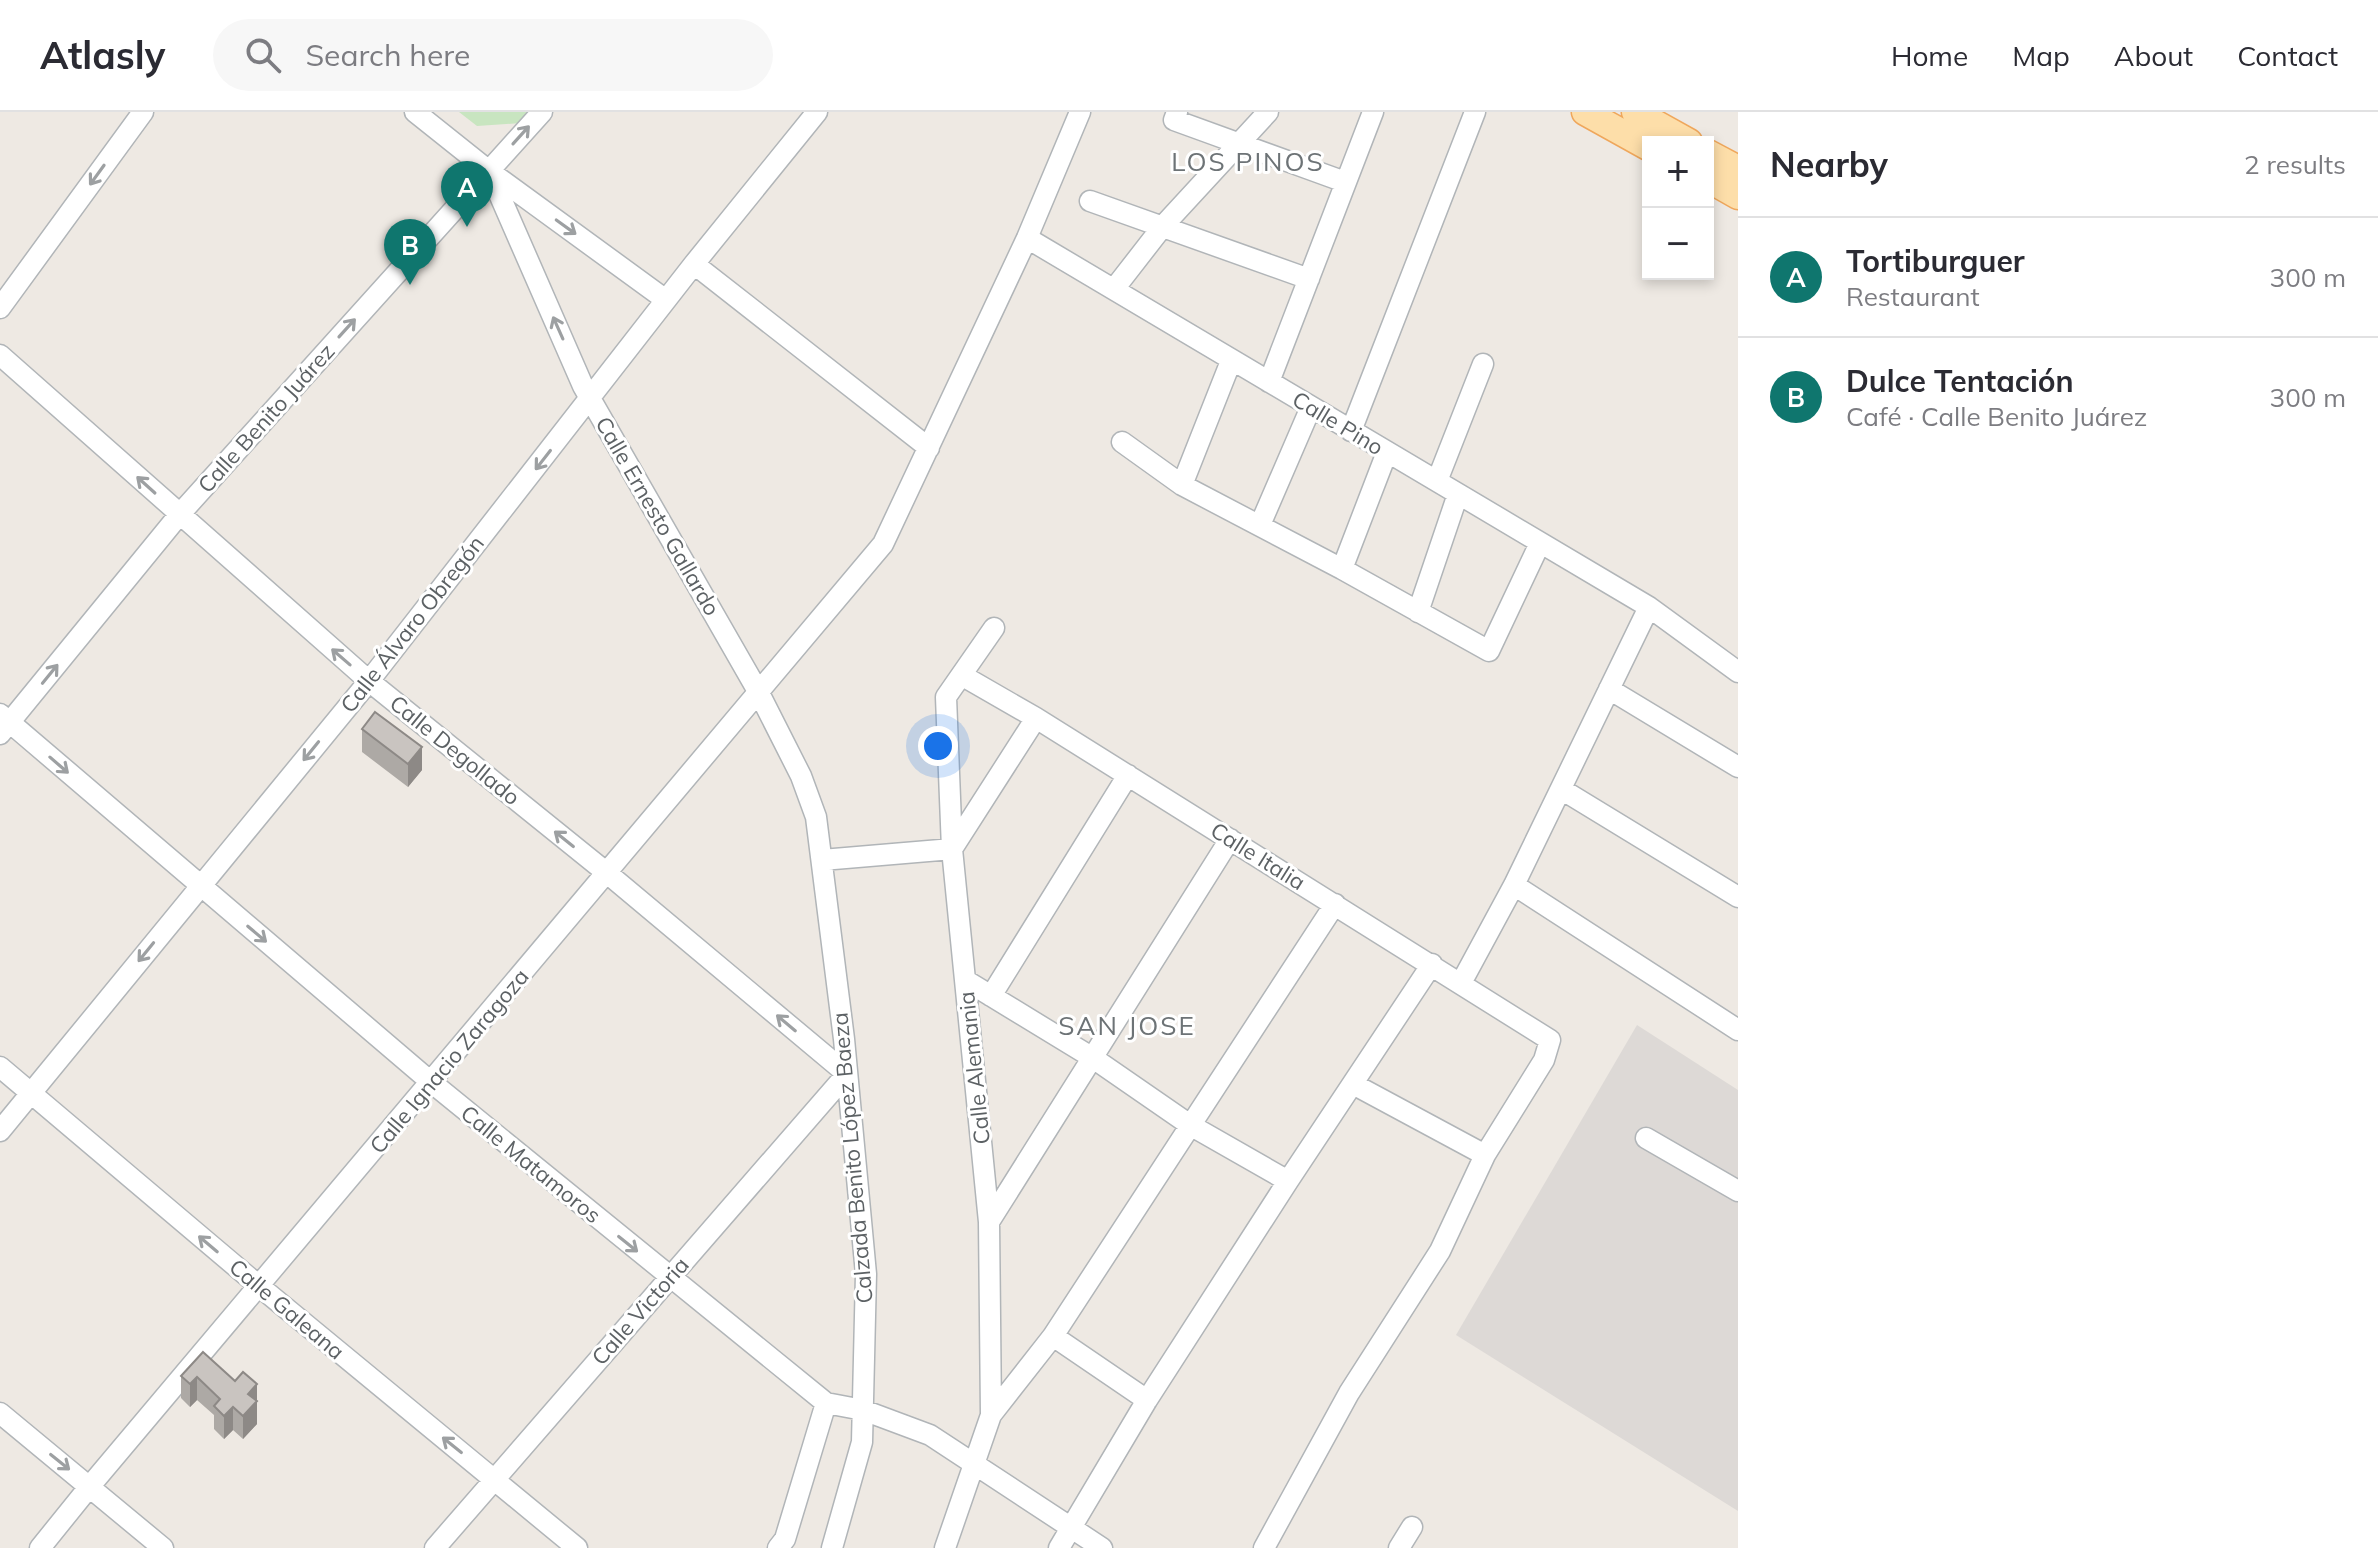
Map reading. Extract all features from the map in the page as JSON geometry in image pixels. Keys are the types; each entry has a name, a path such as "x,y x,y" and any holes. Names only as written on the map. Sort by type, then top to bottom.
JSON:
{"main road":[{"path":"1585,112 1642,144"},
{"path":"1635,112 1678,136"},
{"path":"1714,156 1738,169"},
{"path":"1714,182 1738,196"}],"street":[{"path":"0,308 143,112"},
{"path":"415,112 489,171 666,300"},
{"name":"Calle Benito Juárez","path":"3,723 179,515 542,112"},
{"name":"Calle Álvaro Obregón","path":"0,1131 369,681 694,264 817,112"},
{"name":"Calle Ignacio Zaragoza","path":"40,1548 883,544 1027,238 1080,112"},
{"path":"1177,112 1174,120 1345,182"},
{"path":"1114,289 1163,226 1268,112"},
{"path":"1269,382 1373,112"},
{"path":"1351,431 1475,112"},
{"name":"Calle Ernesto Gallardo","path":"489,171 591,399 759,693 810,796 822,860"},
{"path":"1090,201 1309,279"},
{"name":"Calle Pino","path":"1027,238 1649,607 1738,672"},
{"path":"694,264 929,448"},
{"name":"Calle Degollado","path":"0,355 369,681 607,873 846,1074"},
{"path":"1182,485 1231,361"},
{"path":"1437,481 1483,364"},
{"path":"1260,525 1311,407"},
{"path":"1122,442 1182,485 1489,651 1540,543"},
{"path":"1342,569 1387,452"},
{"path":"1418,612 1458,494"},
{"path":"1461,983 1514,885 1649,607"},
{"name":"Calle Alemania","path":"945,1548 991,1415 989,1222 952,849 946,697 994,628"},
{"name":"Calle Italia","path":"963,676 1128,775 1550,1040 1544,1060 1485,1155"},
{"path":"1609,689 1738,767"},
{"path":"822,860 952,849 1036,718"},
{"name":"Calle Matamoros","path":"3,723 431,1082 826,1403 863,1410 930,1435 1102,1548"},
{"path":"991,996 1128,775"},
{"path":"1561,789 1738,897"},
{"path":"989,1222 1230,839"},
{"name":"Calzada Benito López Baeza","path":"822,860 844,1039 866,1274 862,1442 832,1548"},
{"path":"1514,885 1735,1022"},
{"path":"991,1415 1053,1336 1335,904"},
{"path":"1059,1548 1147,1400 1432,964"},
{"path":"965,980 1093,1058 1190,1125 1288,1181"},
{"name":"Calle Galeana","path":"0,1067 577,1548"},
{"name":"Calle Victoria","path":"435,1548 846,1074"},
{"path":"1264,1548 1349,1393 1440,1251 1485,1155 1353,1084"},
{"path":"1646,1138 1738,1191"},
{"path":"1053,1336 1147,1400"},
{"path":"778,1548 785,1539 826,1403"},
{"path":"0,1413 163,1548"},
{"path":"1399,1548 1412,1527"}],"shaded area":[{"path":"1637,1025 1738,1090 1738,1511 1456,1335"}],"green space":[{"path":"459,112 530,112 521,123 477,126"}],"building":[{"path":"375,712 422,747 408,764 362,729"},
{"path":"203,1352 235,1381 243,1372 257,1384 248,1394 257,1401 243,1416 233,1407 224,1416 214,1406 220,1399 197,1377 190,1384 181,1376"}],"place":[{"name":"Tortiburguer","path":"467,227"},
{"name":"Dulce Tentación","path":"410,285"}],"district":[{"name":"LOS PINOS","path":"1248,161"},
{"name":"SAN JOSE","path":"1127,1025"}]}
